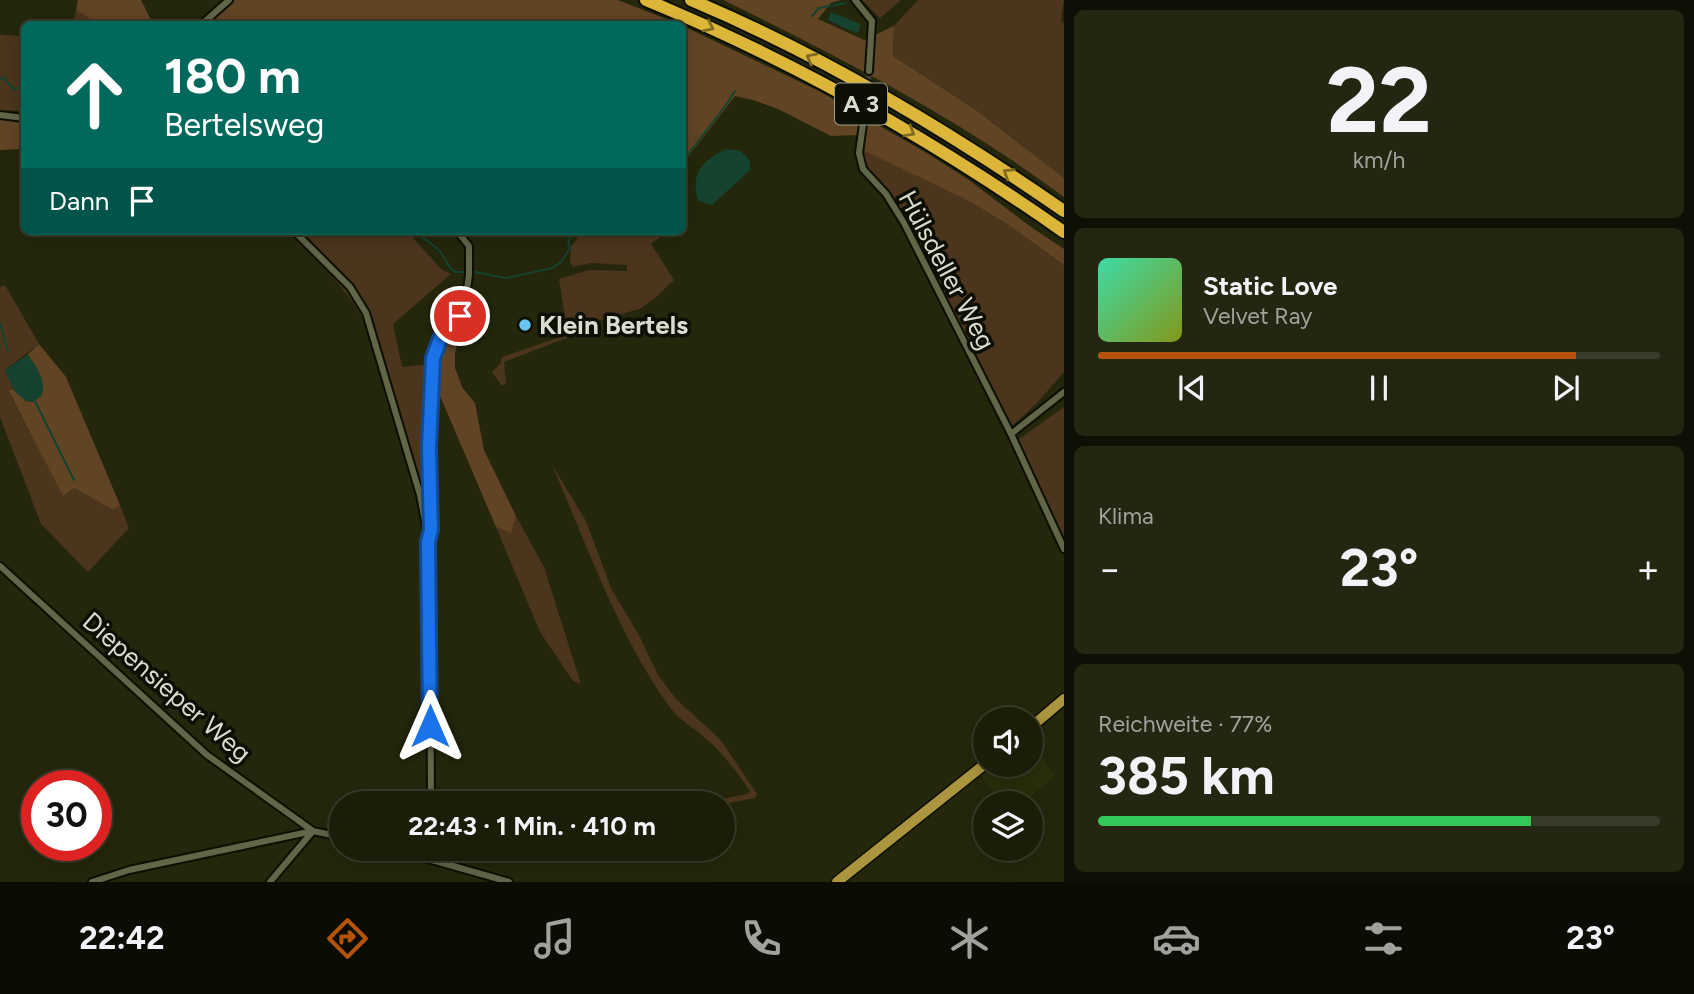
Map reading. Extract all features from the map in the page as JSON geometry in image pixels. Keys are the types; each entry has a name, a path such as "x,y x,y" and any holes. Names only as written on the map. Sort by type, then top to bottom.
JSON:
{"highway":[{"name":"A 3","path":"646,0 716,30 850,98 948,153 1064,232"},
{"name":"A 3","path":"691,0 749,26 877,93 1008,173 1064,211"}],"main road":[{"path":"1043,717 1064,699"},
{"path":"837,882 973,774"}],"street":[{"path":"205,21 229,0"},
{"path":"855,0 872,21 869,71"},
{"path":"0,116 21,118"},
{"name":"Hülsdeller Weg","path":"863,124 859,153 863,169 886,194 904,223 1011,434 1064,549"},
{"path":"298,235 350,287 366,313 420,495 428,542 430,791"},
{"path":"428,542 432,518 429,447 433,358 440,339 466,307 469,246 460,235"},
{"path":"1011,434 1064,392"},
{"name":"Diepensieper Weg","path":"0,566 207,755 313,831"},
{"path":"270,882 313,831"},
{"path":"92,882 129,870 313,831 329,834"},
{"path":"435,861 509,882"}],"shaded area":[{"path":"78,0 141,0 152,21 93,21 76,10"},
{"path":"234,0 618,0 671,21 210,21"},
{"path":"723,0 841,0 831,3 818,19 864,40 894,26 893,56 976,110 1064,178 1064,197 941,115 812,44"},
{"path":"862,0 901,0 880,18"},
{"path":"918,0 1064,0 1061,21 1064,23 1064,178 976,110 893,56 894,26"},
{"path":"76,10 93,21 74,21"},
{"path":"831,12 860,24 859,31 856,33 828,20"},
{"path":"686,27 819,91 925,152 969,180 1064,249 1064,265 1007,224 967,200 864,151 864,125 860,125 859,135 831,136 778,109 735,96 687,158"},
{"path":"0,35 21,36 21,110 0,111"},
{"path":"0,118 21,121 21,149 0,150"},
{"path":"726,149 741,151 750,161 750,170 712,205 698,201 696,183 700,169 710,158"},
{"path":"864,151 967,200 1007,224 1064,265 1064,372 1013,425 1008,422 906,221 888,192 865,165 862,158"},
{"path":"290,235 296,235 349,288 365,316 369,331 353,302"},
{"path":"301,235 411,235 441,269 451,274 393,324 402,367 431,364 427,402 429,528 361,301"},
{"path":"581,235 663,235 651,244 674,280 639,309 567,330 559,279 589,270 627,271 627,265 591,263 573,267 570,263 571,246"},
{"path":"5,285 39,344 5,370 14,390 8,391 63,495 74,488 113,510 120,505 129,528 88,572 41,524 0,417 0,287"},
{"path":"597,326 504,362 506,384 502,386 492,372 500,364 502,357"},
{"path":"448,332 460,334 455,353 455,368 462,387 475,403 484,450 516,516 511,533 496,527 438,391 433,395 438,350"},
{"path":"39,344 66,377 120,505 113,510 74,488 63,496 8,390 14,390 26,401 33,402 41,396 30,357 27,355"},
{"path":"27,355 37,368 43,384 42,394 33,402 18,395 5,370"},
{"path":"1064,407 1064,538 1018,440"},
{"path":"552,465 586,521 612,590 639,635 658,675 676,699 720,739 757,794 755,798 735,802 735,796 748,794 750,791 718,750 673,711 634,650 604,589"},
{"path":"516,516 544,567 581,684 573,681 540,632 496,527 511,533"},
{"path":"1043,758 1055,776 1037,791 993,791 982,777 1043,777"}],"waterway":[{"path":"812,16 819,8 846,3"},
{"path":"0,79 3,77 15,90 21,85"},
{"path":"686,157 735,91"},
{"path":"420,235 440,251 455,272 475,272 506,278 553,268 562,261 570,248 570,237 573,235"},
{"path":"0,323 8,352"},
{"path":"34,399 74,480"}],"tunnel":[{"path":"863,124 869,71"}],"place":[{"name":"Klein Bertels","path":"525,325"}],"route":[{"path":"430,726 428,542 432,506 429,447 432,370 440,339 460,316"}]}
